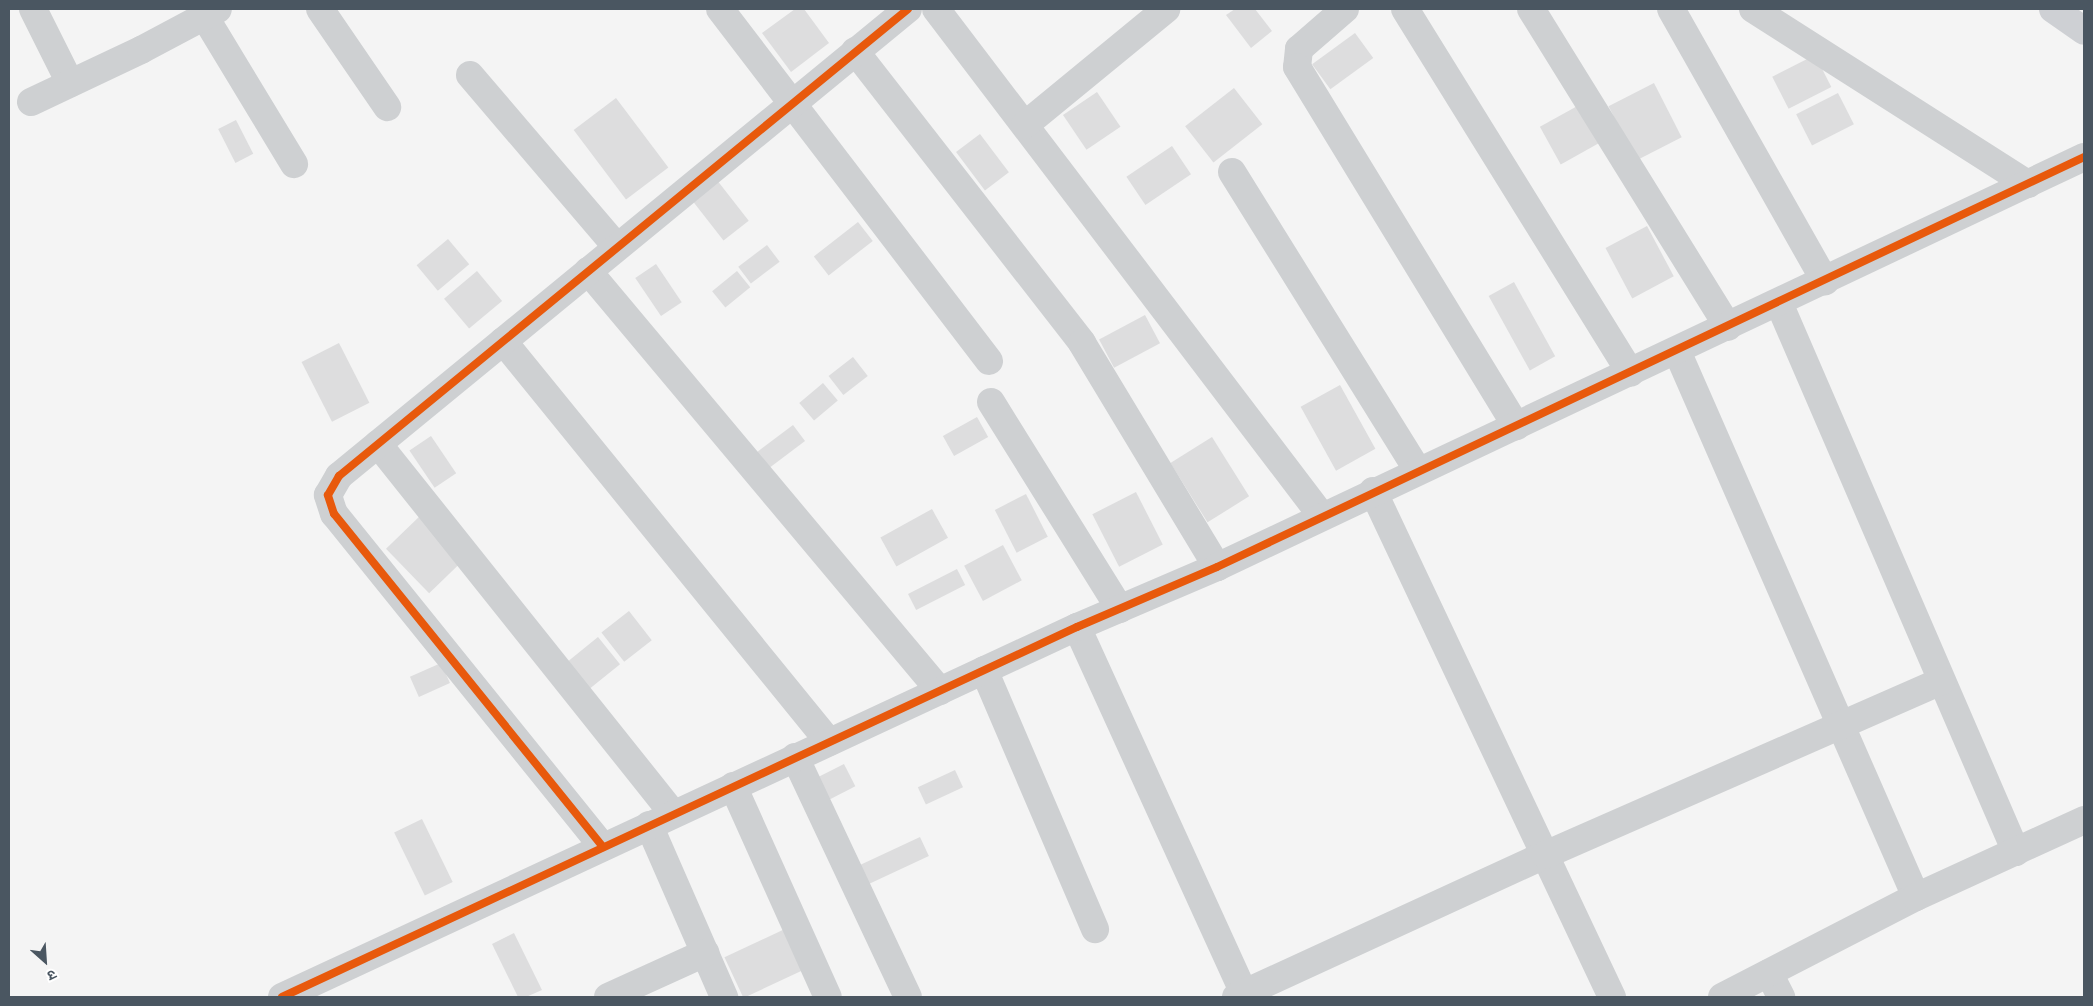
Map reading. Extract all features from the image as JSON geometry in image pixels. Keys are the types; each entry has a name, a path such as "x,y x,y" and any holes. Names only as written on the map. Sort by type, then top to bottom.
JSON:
{"main road":[{"path":"2053,9 2084,31"}],"street":[{"path":"33,9 70,83"},
{"path":"320,9 387,107"},
{"path":"720,9 989,361"},
{"path":"936,9 1321,515"},
{"path":"1025,125 1166,9"},
{"path":"1345,9 1299,50 1297,67 1516,426"},
{"path":"1405,9 1632,373"},
{"path":"1532,9 1728,327"},
{"path":"1671,9 1825,281"},
{"path":"1753,9 2028,184"},
{"path":"603,847 334,514 328,495 339,476 855,51 899,11"},
{"path":"31,102 197,15 294,164"},
{"path":"855,51 1082,343 1217,567"},
{"path":"470,75 617,247"},
{"path":"282,997 984,670 1217,567 1321,515 1677,352 2084,157"},
{"path":"1232,172 1418,471"},
{"path":"588,271 940,691"},
{"path":"1779,303 2016,852"},
{"path":"503,341 829,742"},
{"path":"1677,352 1916,897"},
{"path":"991,402 1120,609"},
{"path":"378,444 661,819 705,953 724,997"},
{"path":"1373,491 1612,997"},
{"path":"1077,628 1240,995 1545,856 1942,681"},
{"path":"984,670 1095,929"},
{"path":"795,757 908,997"},
{"path":"733,786 828,997"},
{"path":"1722,997 1916,897 2084,820"},
{"path":"608,997 705,953"},
{"path":"1769,973 1781,997"}],"building":[{"path":"795,9 804,9 829,43 791,72 762,33"},
{"path":"1235,9 1255,9 1272,31 1251,48 1226,15"},
{"path":"1355,33 1373,58 1330,89 1312,64"},
{"path":"1815,55 1831,87 1789,109 1772,77"},
{"path":"1654,83 1682,137 1636,161 1609,106"},
{"path":"1234,88 1262,124 1213,162 1185,126"},
{"path":"1097,92 1120,127 1086,150 1063,115"},
{"path":"1838,93 1854,124 1812,146 1796,114"},
{"path":"616,98 668,167 626,199 574,130"},
{"path":"1581,104 1602,142 1561,164 1540,127"},
{"path":"236,120 253,154 235,163 218,129"},
{"path":"980,134 1009,172 985,190 956,152"},
{"path":"1172,146 1191,174 1145,205 1126,177"},
{"path":"713,175 749,221 723,240 688,195"},
{"path":"858,222 873,241 829,275 814,256"},
{"path":"1647,226 1674,276 1632,298 1606,248"},
{"path":"448,239 469,264 438,291 417,265"},
{"path":"767,245 780,262 751,283 738,267"},
{"path":"656,264 682,302 661,316 635,278"},
{"path":"477,271 502,301 469,329 444,299"},
{"path":"737,271 750,287 725,307 712,291"},
{"path":"1514,282 1555,356 1530,370 1489,296"},
{"path":"1145,315 1160,343 1114,368 1099,339"},
{"path":"339,343 369,403 332,422 302,362"},
{"path":"853,357 868,376 843,395 829,376"},
{"path":"823,383 838,401 814,421 799,403"},
{"path":"1340,385 1375,449 1336,471 1301,407"},
{"path":"977,417 988,437 954,456 943,436"},
{"path":"793,425 805,441 768,469 755,453"},
{"path":"431,436 456,473 435,488 409,451"},
{"path":"1212,437 1249,496 1208,522 1170,463"},
{"path":"1136,492 1163,545 1119,567 1092,514"},
{"path":"1026,494 1048,537 1017,553 995,510"},
{"path":"932,509 948,538 896,566 880,538"},
{"path":"422,514 465,559 429,593 386,549"},
{"path":"1003,545 1022,580 983,601 964,566"},
{"path":"957,569 965,585 916,610 908,594"},
{"path":"629,611 652,640 624,662 601,633"},
{"path":"598,637 620,664 589,689 567,662"},
{"path":"441,663 450,683 419,697 410,677"},
{"path":"844,764 855,786 829,800 817,778"},
{"path":"955,770 963,787 926,805 918,787"},
{"path":"422,819 453,882 425,896 394,833"},
{"path":"920,837 929,856 867,885 858,866"},
{"path":"787,928 806,969 743,997 724,957"},
{"path":"514,933 542,990 526,997 518,997 492,944"}],"cycle path":[{"path":"603,847 334,514 328,495 339,476 908,9"},
{"path":"282,997 1077,627 1217,567 2084,157"}]}
